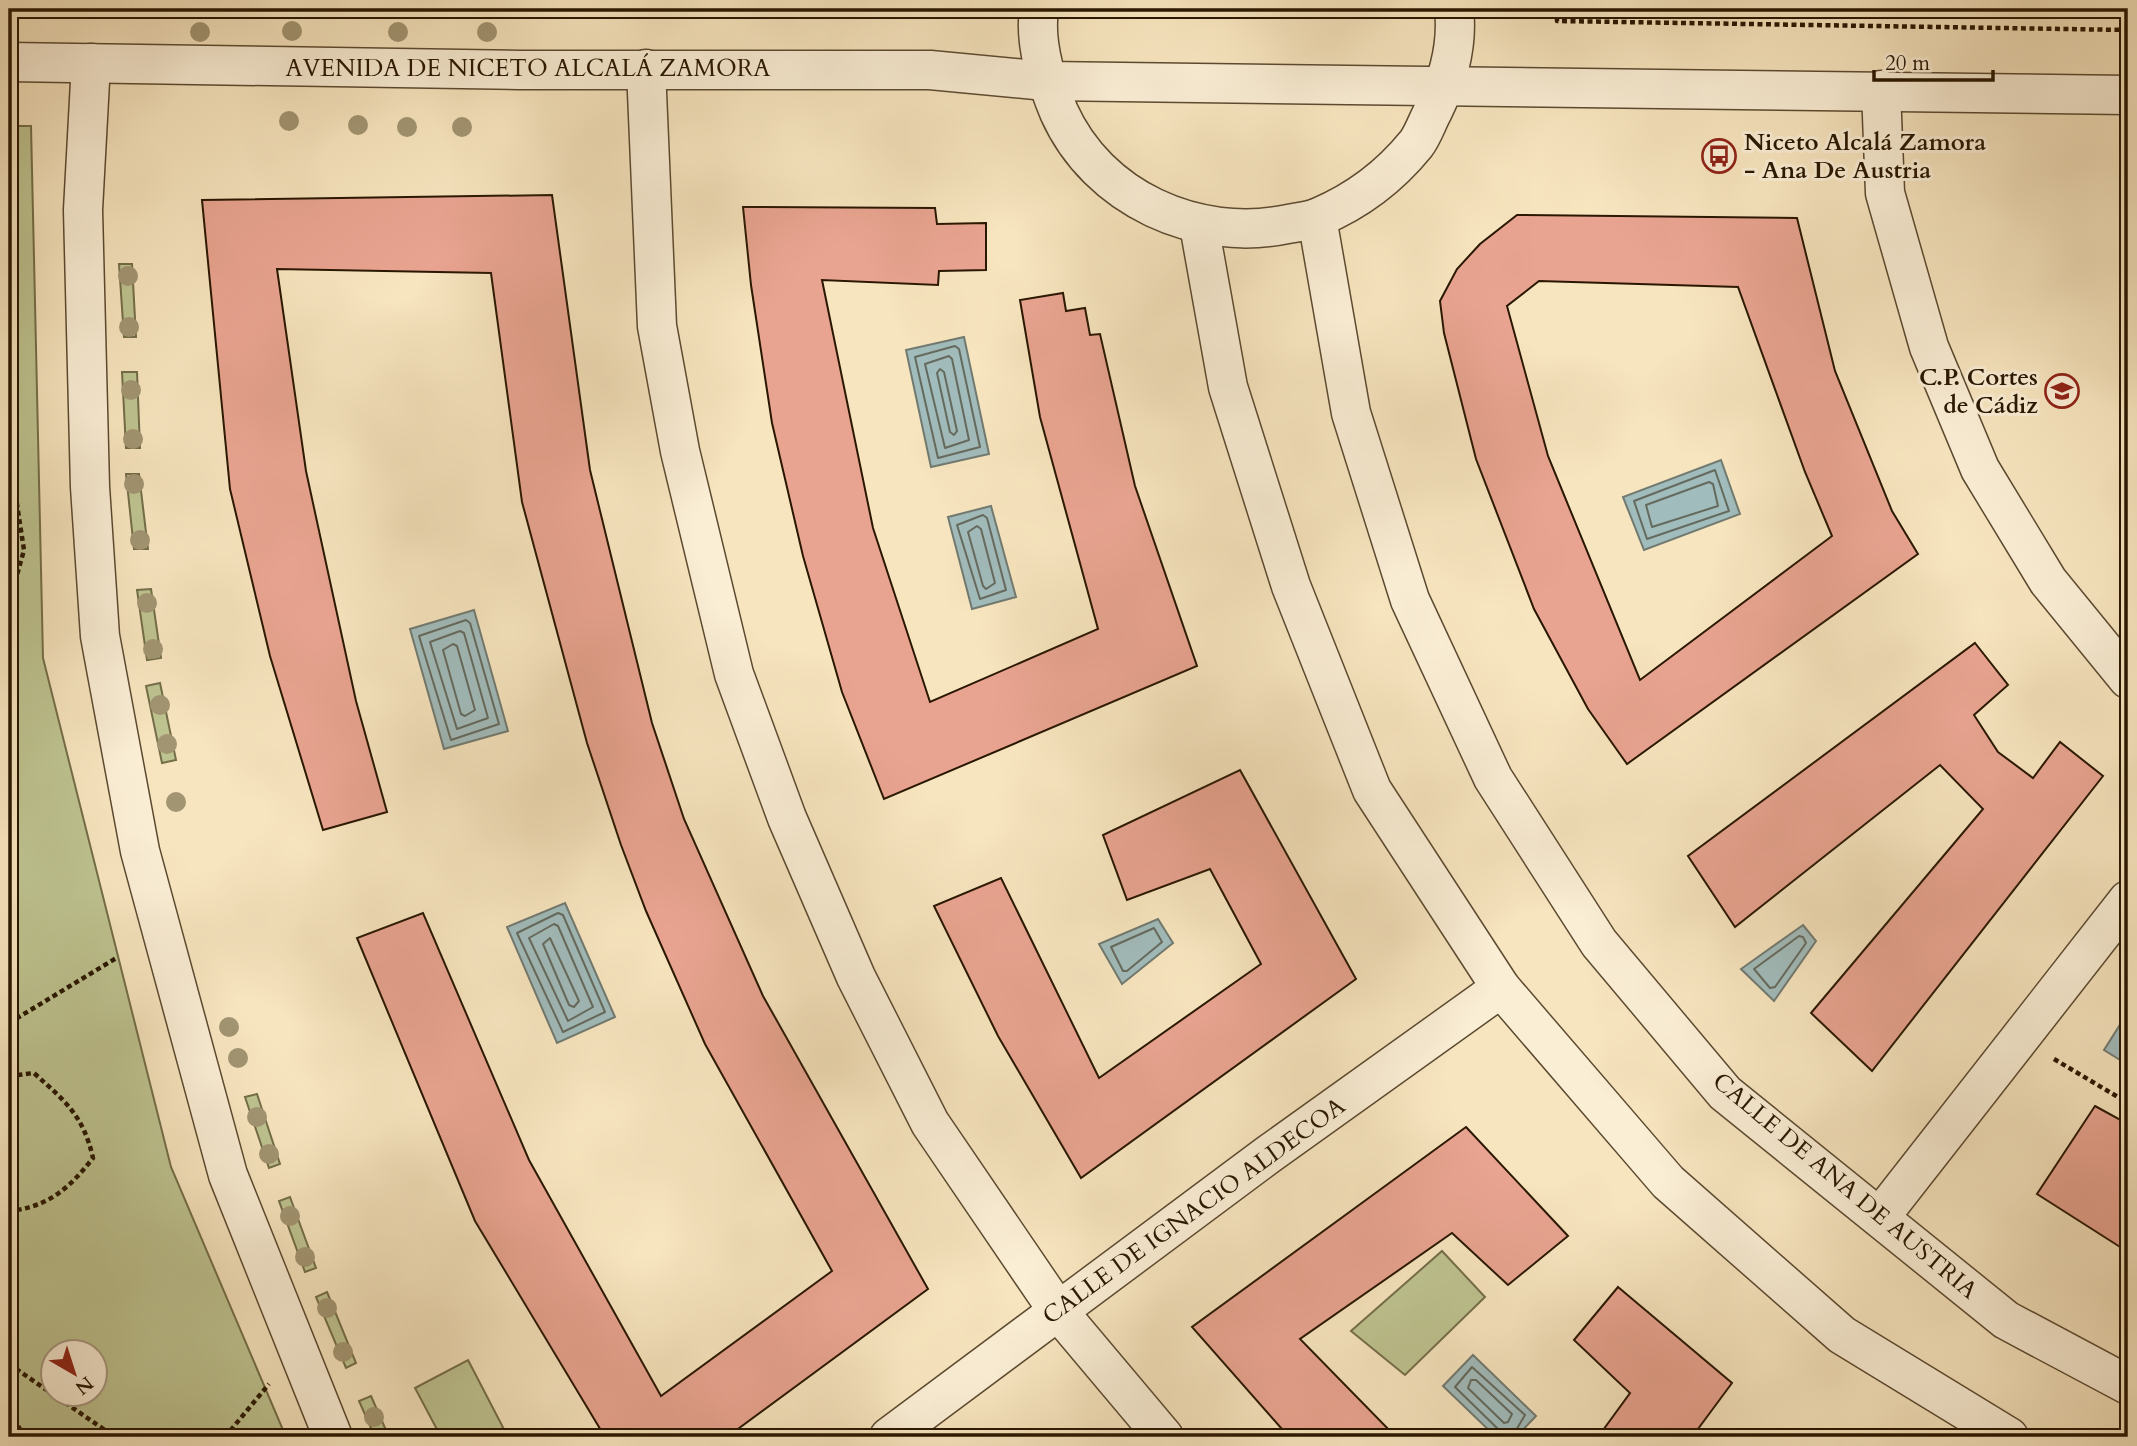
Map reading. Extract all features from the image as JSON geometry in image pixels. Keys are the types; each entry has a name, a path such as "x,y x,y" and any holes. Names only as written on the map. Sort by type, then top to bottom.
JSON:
{"street":[{"path":"1039,9 1037,21 1046,81 1068,131 1103,174 1147,206 1199,225 1258,230 1317,218 1372,188 1417,143 1446,84 1456,26 1454,9"},
{"name":"AVENIDA DE NICETO ALCALÁ ZAMORA","path":"9,62 930,70 1046,81 1881,89 2128,95"},
{"path":"91,63 83,210 90,487 100,636 139,851 228,1175 333,1437"},
{"path":"646,69 657,326 680,451 734,674 786,818 856,976 930,1123 1058,1311 1164,1437"},
{"path":"1881,89 1885,192 1934,360 1980,469 2048,581 2128,679"},
{"name":"CALLE DE ANA DE AUSTRIA","path":"1317,218 1351,413 1410,600 1493,778 1599,943 1725,1093 2006,1320 2128,1409"},
{"path":"1199,225 1228,387 1291,586 1372,790 1501,988 1668,1182 1842,1335 2009,1437"},
{"path":"1880,1217 2128,900"},
{"name":"CALLE DE IGNACIO ALDECOA","path":"888,1437 1269,1154 1501,988"},
{"name":"CALLE DE ANA DE AUSTRIA","path":"2006,1320 2128,1385"}],"path":[{"path":"461,9 917,13 931,13 931,9"},
{"path":"1557,9 1557,21 2128,30"},
{"path":"9,452 24,550 9,604"},
{"path":"9,1023 118,957"},
{"path":"2053,1058 2128,1104"},
{"path":"9,1076 34,1073 52,1090 86,1129 93,1158 62,1194 38,1206 17,1210 9,1205"},
{"path":"225,1437 296,1350"},
{"path":"9,1364 115,1437"},
{"path":"9,1412 25,1437"}],"green space":[{"path":"9,126 31,126 43,658 171,1167 286,1437 9,1437"},
{"path":"119,264 132,264 136,337 124,337"},
{"path":"122,372 137,372 140,448 126,448"},
{"path":"126,474 139,474 148,549 134,549"},
{"path":"151,589 161,658 147,660 137,590"},
{"path":"160,683 176,760 162,763 146,686"},
{"path":"257,1094 280,1164 269,1168 245,1097"},
{"path":"290,1197 316,1268 305,1272 279,1201"},
{"path":"1442,1251 1485,1297 1405,1375 1351,1331"},
{"path":"327,1292 356,1363 346,1368 316,1297"},
{"path":"468,1360 508,1437 441,1437 415,1388"},
{"path":"371,1396 389,1437 375,1437 359,1401"}],"water":[{"path":"964,337 989,454 931,467 906,350"},
{"path":"1721,460 1740,514 1644,550 1623,497"},
{"path":"991,506 1016,597 972,609 948,517"},
{"path":"474,610 508,731 444,749 410,629"},
{"path":"565,903 615,1017 557,1043 507,927"},
{"path":"1158,919 1173,943 1122,984 1099,944"},
{"path":"1803,925 1816,941 1774,1001 1741,969"},
{"path":"2128,1012 2128,1065 2104,1050"},
{"path":"1473,1355 1536,1416 1516,1437 1496,1437 1443,1386"}],"building":[{"path":"552,195 590,470 652,723 684,819 763,996 928,1289 727,1437 605,1437 475,1221 357,938 423,913 529,1160 661,1396 832,1271 705,1044 646,911 621,845 587,743 522,502 491,273 277,269 306,471 356,701 387,812 323,830 270,656 230,489 202,200"},
{"path":"743,207 935,208 937,224 986,223 986,270 939,271 938,285 822,280 873,528 930,702 1098,629 1040,417 1020,300 1063,293 1066,311 1085,308 1090,335 1100,334 1135,486 1197,666 884,799 842,692 803,556 772,423 751,285"},
{"path":"1517,215 1797,218 1835,371 1892,511 1918,554 1627,764 1588,709 1534,609 1476,459 1444,333 1440,301 1457,269 1480,244","holes":["1539,281 1738,287 1805,472 1832,536 1640,680 1548,456 1507,306"]},
{"path":"1975,643 2008,685 1974,715 1998,752 2033,778 2060,742 2103,776 1872,1071 1811,1013 1983,809 1940,765 1735,927 1688,856"},
{"path":"1240,770 1356,979 1081,1178 998,1036 934,906 1001,878 1099,1078 1261,964 1210,869 1127,900 1103,835"},
{"path":"2095,1106 2128,1124 2128,1252 2037,1194"},
{"path":"1466,1127 1568,1236 1508,1285 1452,1233 1300,1339 1396,1437 1289,1437 1192,1327"},
{"path":"1618,1287 1732,1383 1692,1437 1598,1437 1630,1393 1574,1340"}],"place":[{"name":"Niceto Alcalá Zamora - Ana De Austria","path":"1719,156"},
{"name":"C.P. Cortes de Cádiz","path":"2062,391"}]}
